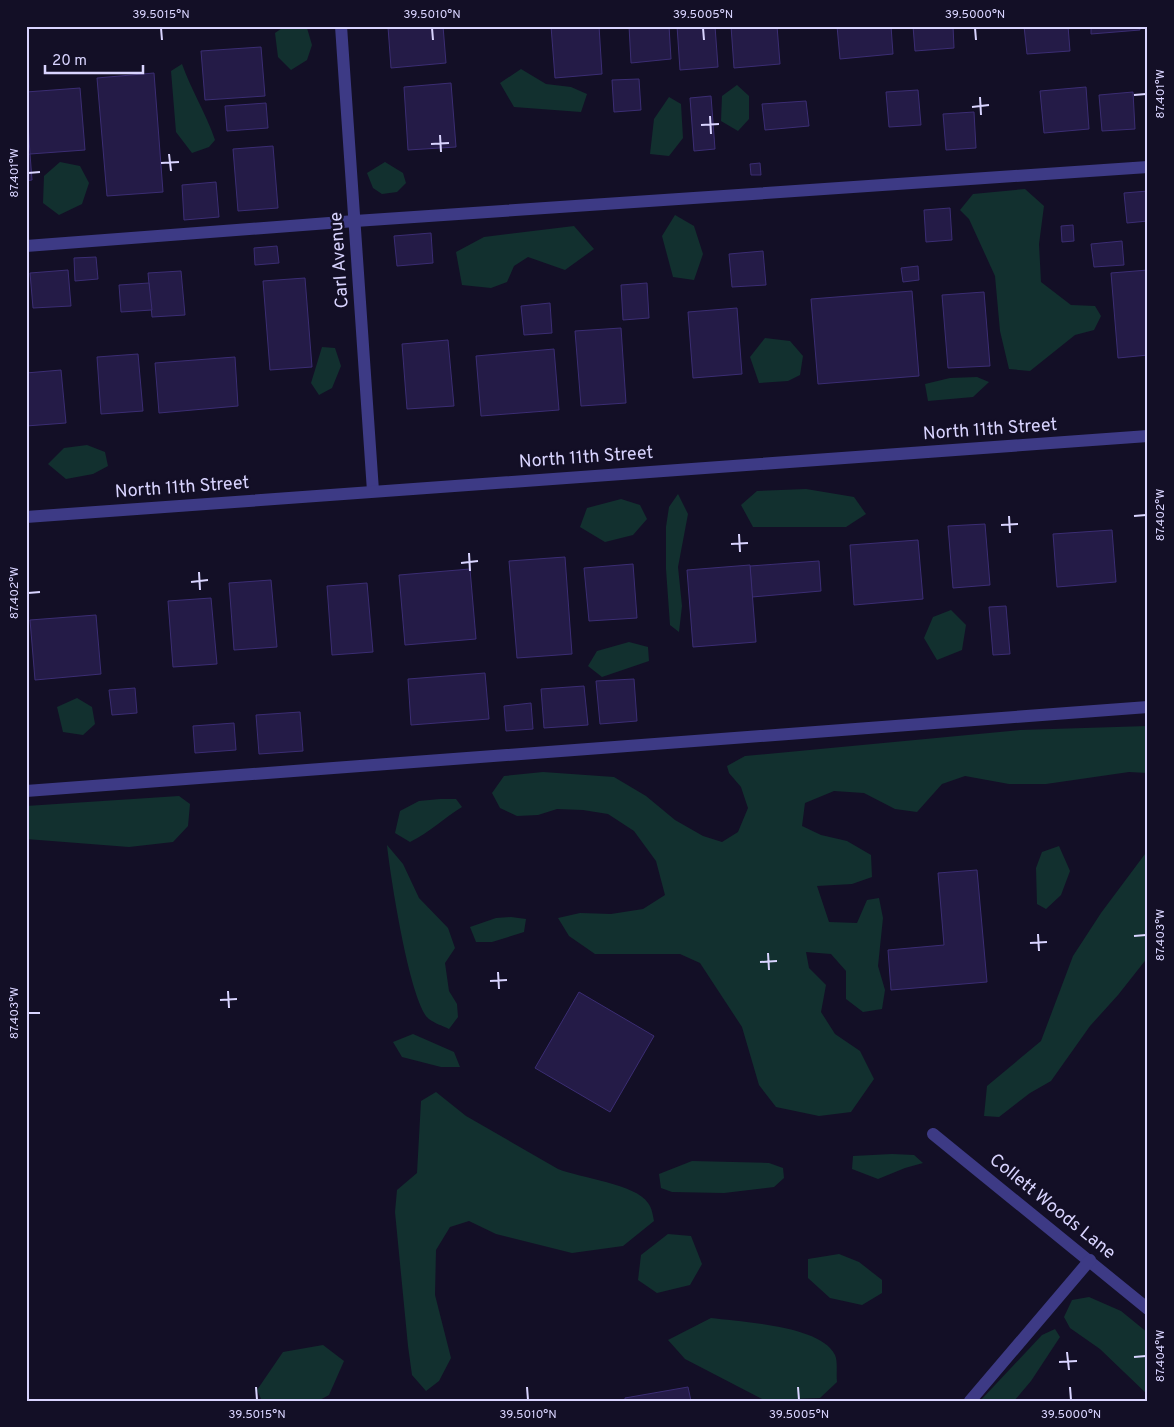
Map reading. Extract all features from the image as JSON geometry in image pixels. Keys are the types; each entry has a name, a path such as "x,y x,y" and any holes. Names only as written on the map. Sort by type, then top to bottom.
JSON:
{"street":[{"name":"Carl Avenue","path":"341,26 356,221 373,491"},
{"path":"26,246 356,221 1148,167"},
{"name":"North 11th Street","path":"26,517 1148,436"},
{"path":"26,791 1148,707"},
{"name":"Collett Woods Lane","path":"933,1134 1148,1309"},
{"path":"970,1401 1090,1260"}],"green space":[{"path":"285,26 307,28 312,45 307,60 291,70 278,57 275,33"},
{"path":"182,64 215,140 209,147 192,153 176,132 171,71"},
{"path":"521,69 546,84 571,87 587,94 581,112 514,107 500,83"},
{"path":"737,85 749,96 749,119 738,131 721,121 722,96"},
{"path":"669,97 681,104 683,138 669,156 650,154 654,119"},
{"path":"60,162 80,166 89,183 82,204 59,215 43,203 44,176"},
{"path":"385,162 403,173 406,183 397,192 382,194 373,188 367,173"},
{"path":"1025,189 1044,206 1039,244 1041,282 1071,305 1095,306 1101,316 1094,330 1075,335 1030,371 1009,369 1000,331 995,276 969,219 960,210 973,194"},
{"path":"675,215 694,226 703,254 694,280 673,277 662,236"},
{"path":"574,226 594,249 565,270 528,257 514,266 507,282 491,288 462,285 456,252 484,237"},
{"path":"765,338 790,341 803,356 800,375 788,381 759,383 750,357"},
{"path":"322,347 335,348 341,366 332,388 319,395 311,383"},
{"path":"977,377 989,382 973,397 928,401 925,384 950,378"},
{"path":"87,445 105,452 108,466 93,474 66,479 48,464 64,448"},
{"path":"806,489 854,497 866,514 846,527 753,527 741,505 757,491"},
{"path":"678,494 688,514 678,567 682,606 679,632 670,625 666,569 666,527 669,507"},
{"path":"621,499 640,505 647,519 633,535 605,542 580,527 587,508"},
{"path":"951,610 966,625 962,650 937,660 924,638 933,617"},
{"path":"629,642 648,647 649,661 602,677 588,666 597,651"},
{"path":"77,698 92,707 95,724 83,735 63,732 57,707"},
{"path":"1148,726 1148,773 1129,772 1046,784 1009,784 965,776 942,784 917,812 895,809 864,793 834,791 805,803 802,826 821,835 847,841 871,855 872,877 852,884 817,886 829,922 857,923 867,900 879,898 883,918 878,966 885,990 882,1009 863,1012 846,999 846,971 831,954 806,952 809,968 826,985 821,1012 835,1034 860,1051 874,1079 851,1112 819,1116 776,1107 759,1085 742,1027 700,963 680,954 595,954 569,936 558,918 580,913 611,914 643,909 665,895 656,861 634,831 608,814 583,810 557,809 538,815 517,816 500,808 492,793 504,776 543,772 614,777 646,796 675,820 703,836 722,842 738,832 748,808 741,787 729,773 727,766 745,756 1020,730"},
{"path":"179,796 190,804 188,826 173,842 129,847 26,839 26,806"},
{"path":"456,799 462,807 410,842 395,833 400,811 419,801"},
{"path":"387,845 403,864 419,898 448,928 455,948 445,963 449,991 457,1004 458,1017 449,1029 429,1019 422,1008 415,990 402,937"},
{"path":"1059,846 1070,871 1061,895 1046,909 1037,904 1036,868 1042,852"},
{"path":"1148,850 1148,957 1090,1026 1051,1081 1030,1093 999,1117 984,1116 987,1086 1041,1041 1073,956 1101,913"},
{"path":"496,918 526,919 524,932 492,942 476,942 470,927"},
{"path":"413,1034 454,1052 460,1067 441,1067 402,1057 393,1042"},
{"path":"436,1092 466,1116 558,1169 620,1186 642,1196 649,1205 654,1221 623,1246 572,1253 496,1234 469,1221 450,1227 436,1250 435,1295 451,1358 439,1381 426,1391 412,1375 395,1212 397,1190 417,1173 421,1101"},
{"path":"914,1155 923,1163 878,1179 852,1169 853,1156"},
{"path":"692,1161 769,1163 783,1168 784,1178 774,1187 724,1193 672,1192 661,1188 659,1174"},
{"path":"668,1234 691,1236 702,1264 690,1285 657,1293 638,1280 641,1255"},
{"path":"839,1254 859,1262 882,1280 882,1293 862,1305 830,1298 808,1278 808,1259"},
{"path":"1089,1297 1121,1311 1148,1333 1148,1395 1100,1349 1070,1328 1064,1317 1072,1300"},
{"path":"711,1318 779,1327 814,1337 827,1345 835,1355 837,1382 820,1398 764,1400 685,1359 668,1340"},
{"path":"1055,1329 1060,1337 1031,1381 1014,1401 980,1401 1042,1335"},
{"path":"323,1345 344,1361 329,1395 318,1401 262,1401 257,1390 283,1352"}],"building":[{"path":"443,26 446,63 391,68 388,27"},
{"path":"551,26 599,26 602,74 555,78"},
{"path":"629,26 669,26 671,59 631,63"},
{"path":"677,26 715,26 718,67 680,70"},
{"path":"731,26 777,26 780,64 734,68"},
{"path":"837,26 891,26 893,54 840,59"},
{"path":"913,26 953,26 954,48 915,51"},
{"path":"1024,26 1068,26 1070,51 1027,54"},
{"path":"1091,26 1140,26 1140,30 1091,34"},
{"path":"261,47 265,96 205,100 201,51"},
{"path":"154,73 163,192 107,196 97,78"},
{"path":"639,79 641,110 614,112 612,80"},
{"path":"451,83 456,147 408,150 404,87"},
{"path":"1086,87 1089,129 1044,133 1040,91"},
{"path":"80,88 85,150 30,154 26,92"},
{"path":"918,90 921,125 889,127 886,92"},
{"path":"1133,92 1135,129 1102,131 1099,95"},
{"path":"711,96 715,149 694,151 690,98"},
{"path":"806,101 809,126 765,130 762,104"},
{"path":"266,103 268,128 227,131 225,106"},
{"path":"974,112 976,148 946,150 943,114"},
{"path":"273,146 278,208 238,211 233,149"},
{"path":"30,154 32,180 26,181 26,155"},
{"path":"760,163 761,175 751,175 750,164"},
{"path":"216,182 219,217 184,220 182,185"},
{"path":"1148,191 1148,221 1127,223 1124,193"},
{"path":"950,208 952,240 926,242 924,210"},
{"path":"1073,225 1074,241 1062,242 1061,226"},
{"path":"431,233 433,263 397,266 394,236"},
{"path":"1122,241 1124,265 1094,267 1091,244"},
{"path":"277,246 279,263 255,265 254,248"},
{"path":"763,251 766,285 732,287 729,254"},
{"path":"96,257 98,279 75,281 74,258"},
{"path":"918,266 919,280 903,282 901,268"},
{"path":"68,270 71,306 33,308 30,273"},
{"path":"1148,270 1148,355 1118,358 1111,273"},
{"path":"181,271 185,315 152,317 148,273"},
{"path":"305,278 312,367 270,370 263,281"},
{"path":"149,283 152,310 121,312 119,285"},
{"path":"647,283 649,318 623,320 621,285"},
{"path":"912,291 919,376 818,384 811,299"},
{"path":"984,292 990,366 948,368 942,295"},
{"path":"550,303 552,333 524,335 521,306"},
{"path":"737,308 742,374 693,378 688,312"},
{"path":"621,328 626,403 581,406 575,331"},
{"path":"448,340 454,406 407,409 402,344"},
{"path":"554,349 559,410 481,416 476,356"},
{"path":"138,354 143,411 101,414 97,357"},
{"path":"235,357 238,406 159,413 155,363"},
{"path":"61,370 66,423 26,426 26,373"},
{"path":"985,524 990,585 953,588 948,526"},
{"path":"1112,530 1116,582 1057,587 1053,534"},
{"path":"918,540 923,599 854,605 850,545"},
{"path":"565,557 572,654 517,658 509,561"},
{"path":"819,561 821,591 752,597 750,566"},
{"path":"633,564 637,618 589,621 584,568"},
{"path":"750,565 756,642 693,647 687,570"},
{"path":"470,569 476,639 405,645 399,575"},
{"path":"271,580 277,647 234,650 229,583"},
{"path":"367,583 373,652 332,655 327,586"},
{"path":"211,598 217,664 173,667 168,601"},
{"path":"1006,606 1010,654 993,655 989,607"},
{"path":"96,615 101,674 35,680 30,620"},
{"path":"485,673 489,719 411,725 408,679"},
{"path":"634,679 637,721 600,724 596,681"},
{"path":"584,686 588,725 544,728 541,689"},
{"path":"135,688 137,713 112,715 109,690"},
{"path":"531,703 533,729 506,731 504,706"},
{"path":"300,712 303,751 259,754 256,715"},
{"path":"234,723 236,750 195,753 193,726"},
{"path":"977,870 987,982 891,990 888,950 944,945 938,873"},
{"path":"579,992 654,1036 610,1112 535,1068"},
{"path":"688,1387 691,1401 625,1401 625,1398"}]}
